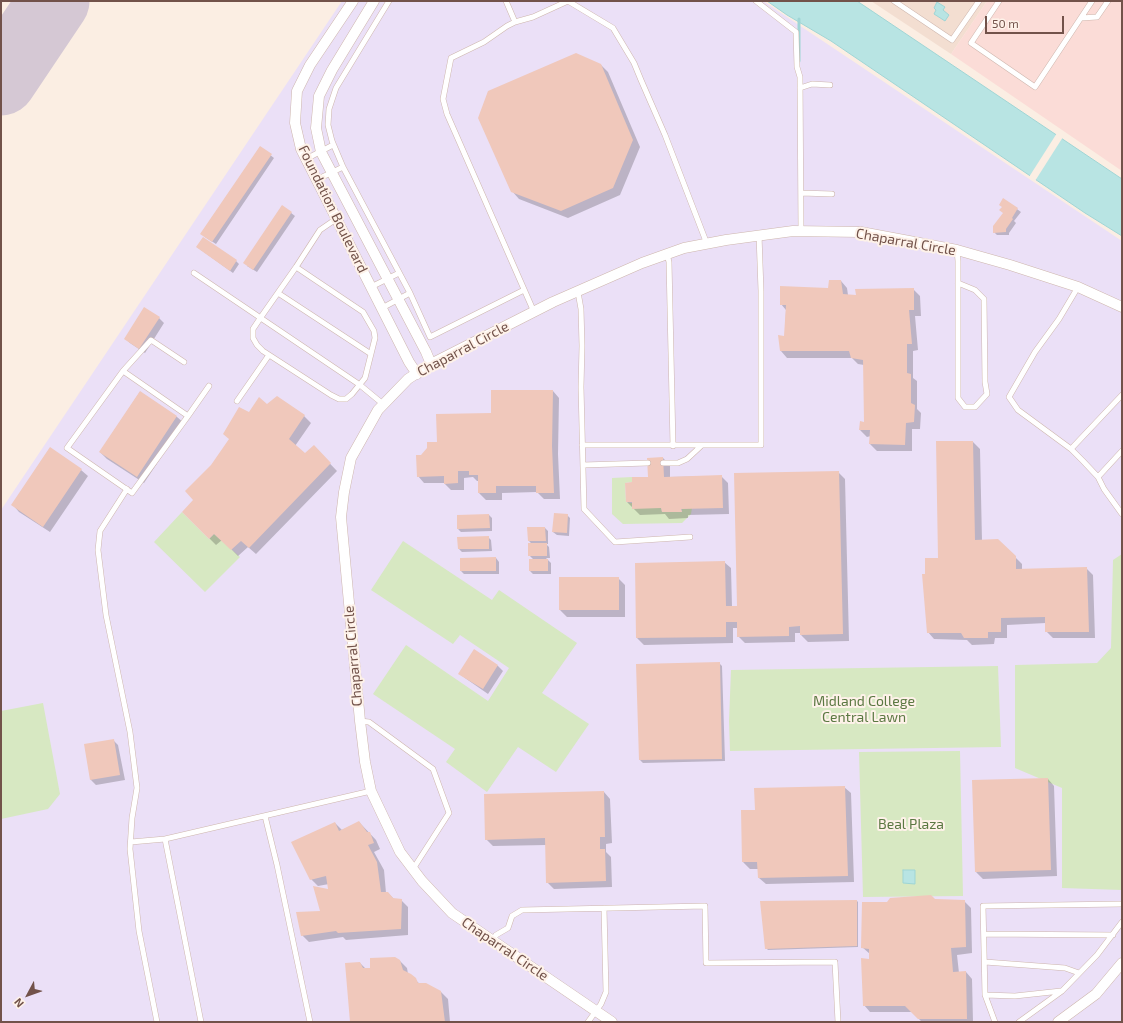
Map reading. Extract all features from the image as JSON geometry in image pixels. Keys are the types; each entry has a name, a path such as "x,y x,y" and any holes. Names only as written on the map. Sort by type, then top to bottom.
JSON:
{"street":[{"name":"Foundation Boulevard","path":"353,1 310,65 297,91 295,123 301,149 316,180 409,362 417,374"},
{"name":"Foundation Boulevard","path":"372,2 332,70 319,96 316,128 321,152 388,278 431,364"},
{"name":"Chaparral Circle","path":"612,1022 452,913 422,881 400,852 371,791 365,762 360,721 341,517 344,492 351,458 378,410 408,379 431,364 534,312 642,263 684,248 759,235 801,231 861,232 957,250 1078,287 1122,307"},
{"path":"1058,1022 1096,994 1122,963"}],"lane":[{"path":"389,1 336,88 328,124 333,145 343,167 399,272 430,337 524,290"},
{"path":"506,1 516,22"},
{"path":"534,312 447,114 443,99 451,58 484,42 516,22 533,17 568,1 613,28 639,74 708,244"},
{"path":"756,1 796,32 797,67 800,77 801,231"},
{"path":"894,1 952,40 979,1"},
{"path":"999,1 972,43 1035,87 1092,1"},
{"path":"1081,18 1097,18 1108,1"},
{"path":"800,88 812,84 830,85"},
{"path":"306,159 333,145"},
{"path":"316,180 343,167"},
{"path":"801,194 832,194"},
{"path":"296,267 363,312 374,331 375,338 365,378 346,399 339,399 269,355 257,345 253,338 253,329 320,230 336,219"},
{"path":"582,445 761,445 761,291 759,235"},
{"path":"957,250 958,398 965,407 975,408 987,394 985,382 984,299 975,290 958,283"},
{"path":"667,254 669,262 673,446"},
{"path":"371,288 399,272"},
{"path":"194,273 360,385 383,404"},
{"path":"1078,287 1059,319 1035,352 1009,397 1018,410 1071,449 1084,461 1098,477 1104,489 1122,514"},
{"path":"278,292 371,354"},
{"path":"578,292 581,309 584,509 615,542 690,537"},
{"path":"382,308 410,294"},
{"path":"184,362 150,340 122,371 67,448 132,493 209,386"},
{"path":"237,401 269,355"},
{"path":"122,371 188,416"},
{"path":"1071,449 1122,395"},
{"path":"663,463 678,463 687,459 701,446"},
{"path":"1098,477 1122,451"},
{"path":"583,465 648,463"},
{"path":"127,489 100,531 98,550 106,615 130,732 137,788 132,818 130,849 139,931 157,1022"},
{"path":"360,721 369,722 433,769 448,814 413,869"},
{"path":"130,842 165,839 371,791"},
{"path":"265,816 277,865 310,1022"},
{"path":"165,839 201,1022"},
{"path":"995,1022 985,995 983,906 1122,904"},
{"path":"492,941 496,935 508,928 512,916 522,910 705,906 706,963 835,962 838,1022"},
{"path":"588,1022 601,1004 606,992 604,908"},
{"path":"1019,1022 1062,991 1098,955 1122,922"},
{"path":"984,934 1113,936"},
{"path":"985,962 1065,968 1079,973"},
{"path":"985,995 1015,996 1062,991"}],"shaded area":[{"path":"342,1 763,1 1122,241 1122,1022 1,1022 1,510"},
{"path":"871,1 987,1 951,54"},
{"path":"987,1 1122,1 1122,171 951,54"}],"green space":[{"path":"632,477 632,482 625,483 626,502 661,508 662,512 682,512 682,509 692,508 691,514 682,523 623,524 612,514 612,478"},
{"path":"182,512 209,539 214,534 240,557 205,592 154,542"},
{"path":"403,541 492,600 499,590 577,643 542,693 589,724 556,772 518,747 487,792 446,762 455,749 373,694 406,645 488,701 509,668 460,635 453,644 371,590"},
{"path":"1122,554 1122,890 1062,888 1062,788 1015,768 1015,665 1097,663 1111,648 1113,560"},
{"name":"Midland College Central Lawn","path":"998,666 1001,747 730,751 729,721 731,670"},
{"path":"43,703 60,794 48,809 1,819 1,711"},
{"name":"Beal Plaza","path":"960,751 963,896 863,897 859,752"}],"water":[{"path":"767,1 857,1 1122,179 1122,236 1085,213 831,41 787,15"},
{"path":"937,2 945,7 943,10 949,15 945,21 934,14 936,10 934,8"},
{"path":"903,870 915,870 915,884 903,883"}],"pier":[{"path":"1057,133 1063,137 1035,181 1029,177"}],"building":[{"path":"576,53 601,64 633,140 613,188 561,211 511,192 478,118 488,91"},
{"path":"260,146 272,154 212,242 200,234"},
{"path":"1003,198 1018,208 1006,229 1006,232 993,233 993,226 1003,213 999,210 1002,207 999,205"},
{"path":"282,205 292,212 253,270 243,263"},
{"path":"203,237 237,260 230,271 196,247"},
{"path":"829,280 841,280 843,294 856,295 855,289 914,288 914,310 909,310 912,344 907,344 907,373 911,374 911,403 915,405 914,422 906,423 905,445 869,444 870,430 859,430 860,421 864,422 863,360 851,358 849,351 780,351 778,335 784,336 786,305 780,305 780,286 828,288"},
{"path":"144,307 160,317 139,349 124,339"},
{"path":"491,390 553,390 552,446 554,493 536,493 536,486 496,486 496,493 478,493 478,475 469,475 469,471 458,471 458,483 444,484 444,476 417,477 416,455 421,455 427,448 427,442 437,442 436,414 491,413"},
{"path":"140,391 177,416 137,477 99,452"},
{"path":"277,396 305,415 289,439 305,453 314,445 331,463 249,548 241,541 231,550 214,534 209,539 182,512 193,500 185,491 211,465 229,439 223,434 239,407 249,412 259,397 267,404"},
{"path":"936,441 973,441 975,540 998,539 1016,556 1016,569 1087,567 1089,632 1045,632 1045,617 1001,618 1001,632 988,632 988,638 964,638 961,633 927,633 922,574 925,574 925,558 938,558"},
{"path":"50,447 82,469 43,527 11,505"},
{"path":"663,457 664,477 722,475 723,508 681,509 682,512 662,512 661,508 632,509 632,502 626,502 625,483 632,482 632,477 648,477 647,458"},
{"path":"839,471 843,634 800,635 800,626 789,627 789,636 737,637 737,622 726,622 726,637 636,638 635,563 725,561 726,606 737,606 734,473"},
{"path":"554,513 568,514 567,533 552,532"},
{"path":"489,514 490,528 457,529 457,515"},
{"path":"527,527 545,527 546,541 528,541"},
{"path":"489,536 489,549 458,549 457,537"},
{"path":"528,543 547,543 547,556 528,556"},
{"path":"496,557 496,571 460,571 460,558"},
{"path":"529,559 548,559 548,571 529,571"},
{"path":"559,577 619,577 619,610 559,610"},
{"path":"474,649 498,665 483,689 458,674"},
{"path":"720,662 722,759 639,760 636,664"},
{"path":"114,739 120,775 90,780 84,744"},
{"path":"1048,778 1051,870 975,872 972,780"},
{"path":"845,786 848,876 758,878 757,862 742,862 741,810 755,810 754,788"},
{"path":"604,791 605,837 600,837 600,849 605,849 606,881 546,883 545,838 485,840 484,794"},
{"path":"359,821 367,832 370,832 374,843 368,845 377,862 381,892 388,892 393,898 402,899 401,929 338,933 336,931 301,936 296,912 320,911 313,886 328,889 326,876 310,880 291,842 335,822 339,831"},
{"path":"931,895 935,899 965,900 966,947 951,948 953,972 966,971 967,1019 918,1019 905,1006 863,1006 861,958 869,959 869,949 861,948 862,902 887,902 890,898"},
{"path":"857,900 857,946 765,949 760,901"},
{"path":"395,957 400,960 403,970 416,978 418,983 426,983 441,991 445,1022 350,1022 345,963 360,962 363,968 370,968 370,958"}],"waterway":[{"path":"799,19 799,61"}],"runway":[{"path":"1,80 54,1"}]}
